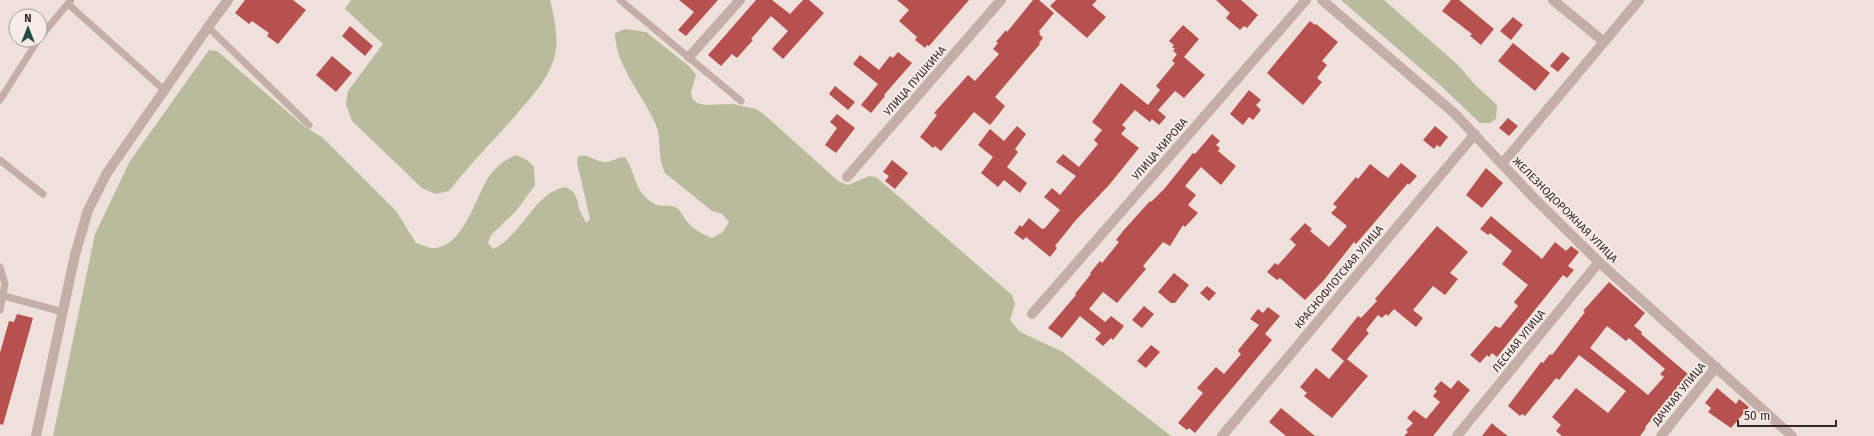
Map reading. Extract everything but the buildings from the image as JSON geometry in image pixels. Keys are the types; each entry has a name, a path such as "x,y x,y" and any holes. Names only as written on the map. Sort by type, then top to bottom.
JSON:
{"street":[{"path":"36,436 83,225 94,197 107,172 228,0"},
{"path":"689,57 740,0"},
{"name":"УЛИЦА ПУШКИНА","path":"847,177 1001,0"},
{"name":"УЛИЦА КИРОВА","path":"1032,314 1306,0"},
{"name":"ЖЕЛЕЗНОДОРОЖНАЯ УЛИЦА","path":"1322,0 1437,98 1475,134 1534,198 1599,262 1792,436"},
{"path":"1553,0 1603,41"},
{"path":"1502,164 1603,41 1639,0"},
{"name":"КРАСНОФЛОТСКАЯ УЛИЦА","path":"1222,436 1475,134"},
{"name":"ЛЕСНАЯ УЛИЦА","path":"1457,436 1599,262"},
{"name":"ДАЧНАЯ УЛИЦА","path":"1661,436 1716,367"}],"lane":[{"path":"620,0 741,101"},
{"path":"48,28 70,2 164,90"},
{"path":"208,27 310,125"},
{"path":"0,100 33,48"},
{"path":"0,160 43,194"},
{"path":"0,267 5,284 4,296 0,310"},
{"path":"4,296 63,312"}],"green space":[{"path":"351,0 550,0 556,34 556,48 553,63 549,71 528,101 449,191 436,194 422,188 352,121 346,104 348,91 383,44 345,9"},
{"path":"1341,0 1384,0 1459,66 1475,85 1494,102 1497,106 1496,119 1490,123 1480,123 1440,85"},
{"path":"625,29 646,32 690,67 696,75 691,92 692,98 697,103 705,105 732,104 756,109 767,117 838,181 848,185 869,176 876,177 1012,295 1015,304 1010,320 1020,332 1063,352 1171,436 53,436 95,234 130,161 209,50 217,51 305,127 323,138 396,211 416,243 431,248 442,246 452,240 467,220 490,175 502,163 516,155 527,160 534,167 535,185 516,211 491,235 488,243 493,249 503,243 537,205 555,190 566,187 573,192 586,223 590,219 577,162 578,157 582,156 602,162 625,157 639,189 648,199 661,206 675,207 680,211 688,223 701,233 712,238 723,232 729,222 722,214 712,211 665,173 661,161 659,137 656,125 620,58 615,33"}]}
